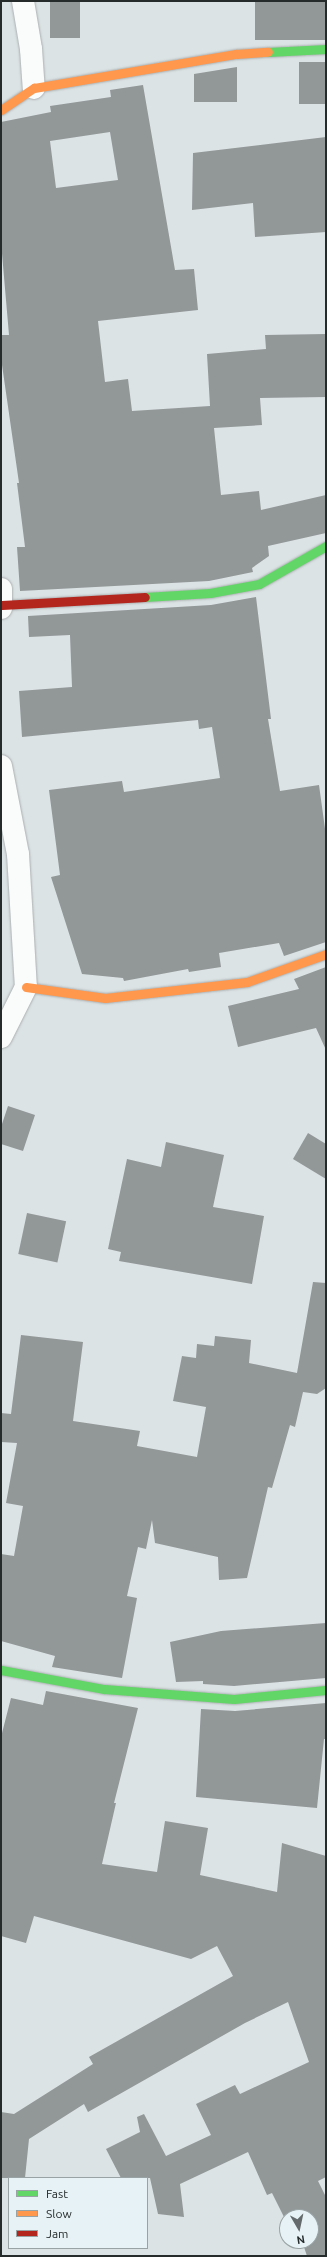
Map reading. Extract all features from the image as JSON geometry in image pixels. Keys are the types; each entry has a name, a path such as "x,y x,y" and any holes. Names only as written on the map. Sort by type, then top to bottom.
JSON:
{"street":[{"path":"23,1 31,48 34,88"},
{"path":"1,110 34,88 236,54 326,49"},
{"path":"1,601 210,593 259,584 300,558 326,546"},
{"path":"1,766 18,854 26,987 1,1037"},
{"path":"26,987 105,998 247,982 326,954"},
{"path":"1,1670 104,1689 234,1699 326,1690"}],"building":[{"path":"50,1 80,1 80,38 50,38"},
{"path":"255,1 326,1 326,40 255,40"},
{"path":"299,62 326,62 326,104 299,104"},
{"path":"237,67 237,102 194,102 194,74"},
{"path":"143,85 175,270 194,269 198,310 98,321 105,382 128,379 132,411 210,406 207,354 266,349 265,335 326,334 326,397 260,398 262,425 214,428 221,495 259,491 261,510 326,495 326,533 268,546 269,556 252,568 253,572 209,581 20,591 17,547 25,547 17,483 19,483 1,358 1,335 9,335 1,242 1,122 51,112 50,106 111,97 110,90","holes":["110,132 118,180 56,188 50,141"]},
{"path":"326,137 326,232 255,237 253,203 192,210 193,153"},
{"path":"256,597 271,719 268,719 280,791 319,785 326,836 326,942 284,956 279,943 219,953 221,967 189,972 188,969 124,981 123,978 82,974 51,877 60,875 49,790 122,781 124,792 220,778 212,727 199,729 198,720 22,737 19,691 72,687 70,635 29,637 28,616 211,605"},
{"path":"326,967 326,1050 316,1028 238,1047 228,1006 299,989 294,979"},
{"path":"8,1106 35,1115 23,1151 1,1144 1,1127"},
{"path":"308,1133 326,1144 326,1179 293,1159"},
{"path":"166,1142 224,1155 213,1207 264,1216 252,1284 119,1261 121,1252 108,1249 127,1159 161,1167"},
{"path":"27,1213 66,1221 57,1262 18,1254"},
{"path":"313,1282 326,1283 326,1388 317,1394 303,1392 295,1427 290,1425 272,1488 268,1487 247,1578 219,1580 218,1557 155,1543 152,1520 146,1549 138,1547 127,1596 137,1598 122,1678 52,1667 55,1656 1,1641 1,1554 14,1556 23,1506 6,1503 17,1443 1,1442 1,1413 11,1414 21,1335 83,1342 73,1421 140,1431 137,1446 197,1457 206,1407 173,1401 182,1356 196,1358 197,1344 214,1346 215,1336 251,1340 249,1363 297,1373"},
{"path":"326,1623 326,1678 234,1686 203,1684 203,1681 176,1682 170,1642 221,1631"},
{"path":"46,1691 138,1708 114,1803 116,1803 102,1864 157,1872 165,1821 208,1828 200,1875 277,1892 282,1843 326,1856 326,2177 318,2181 326,2197 326,2256 307,2256 305,2249 319,2249 319,2209 280,2209 272,2193 267,2195 248,2152 180,2184 184,2217 158,2214 150,2178 120,2177 106,2149 140,2132 137,2117 144,2114 166,2156 211,2135 196,2104 235,2085 240,2094 309,2062 288,2002 245,2023 88,2112 84,2104 29,2139 25,2177 1,2178 1,2112 14,2114 93,2064 89,2057 233,1976 217,1946 191,1959 34,1916 26,1943 1,1936 1,1737 11,1698 43,1705"},
{"path":"326,1703 326,1739 324,1739 317,1808 196,1797 201,1709 235,1711"}],"traffic: fast":[{"path":"268,52 326,49"},
{"path":"145,597 210,593 259,584 326,546"},
{"path":"1,1670 104,1689 234,1699 326,1690"}],"traffic: slow":[{"path":"1,110 34,88 236,54 268,52"},
{"path":"26,987 105,998 247,982 326,954"}],"traffic: jam":[{"path":"2,605 145,597"}]}
